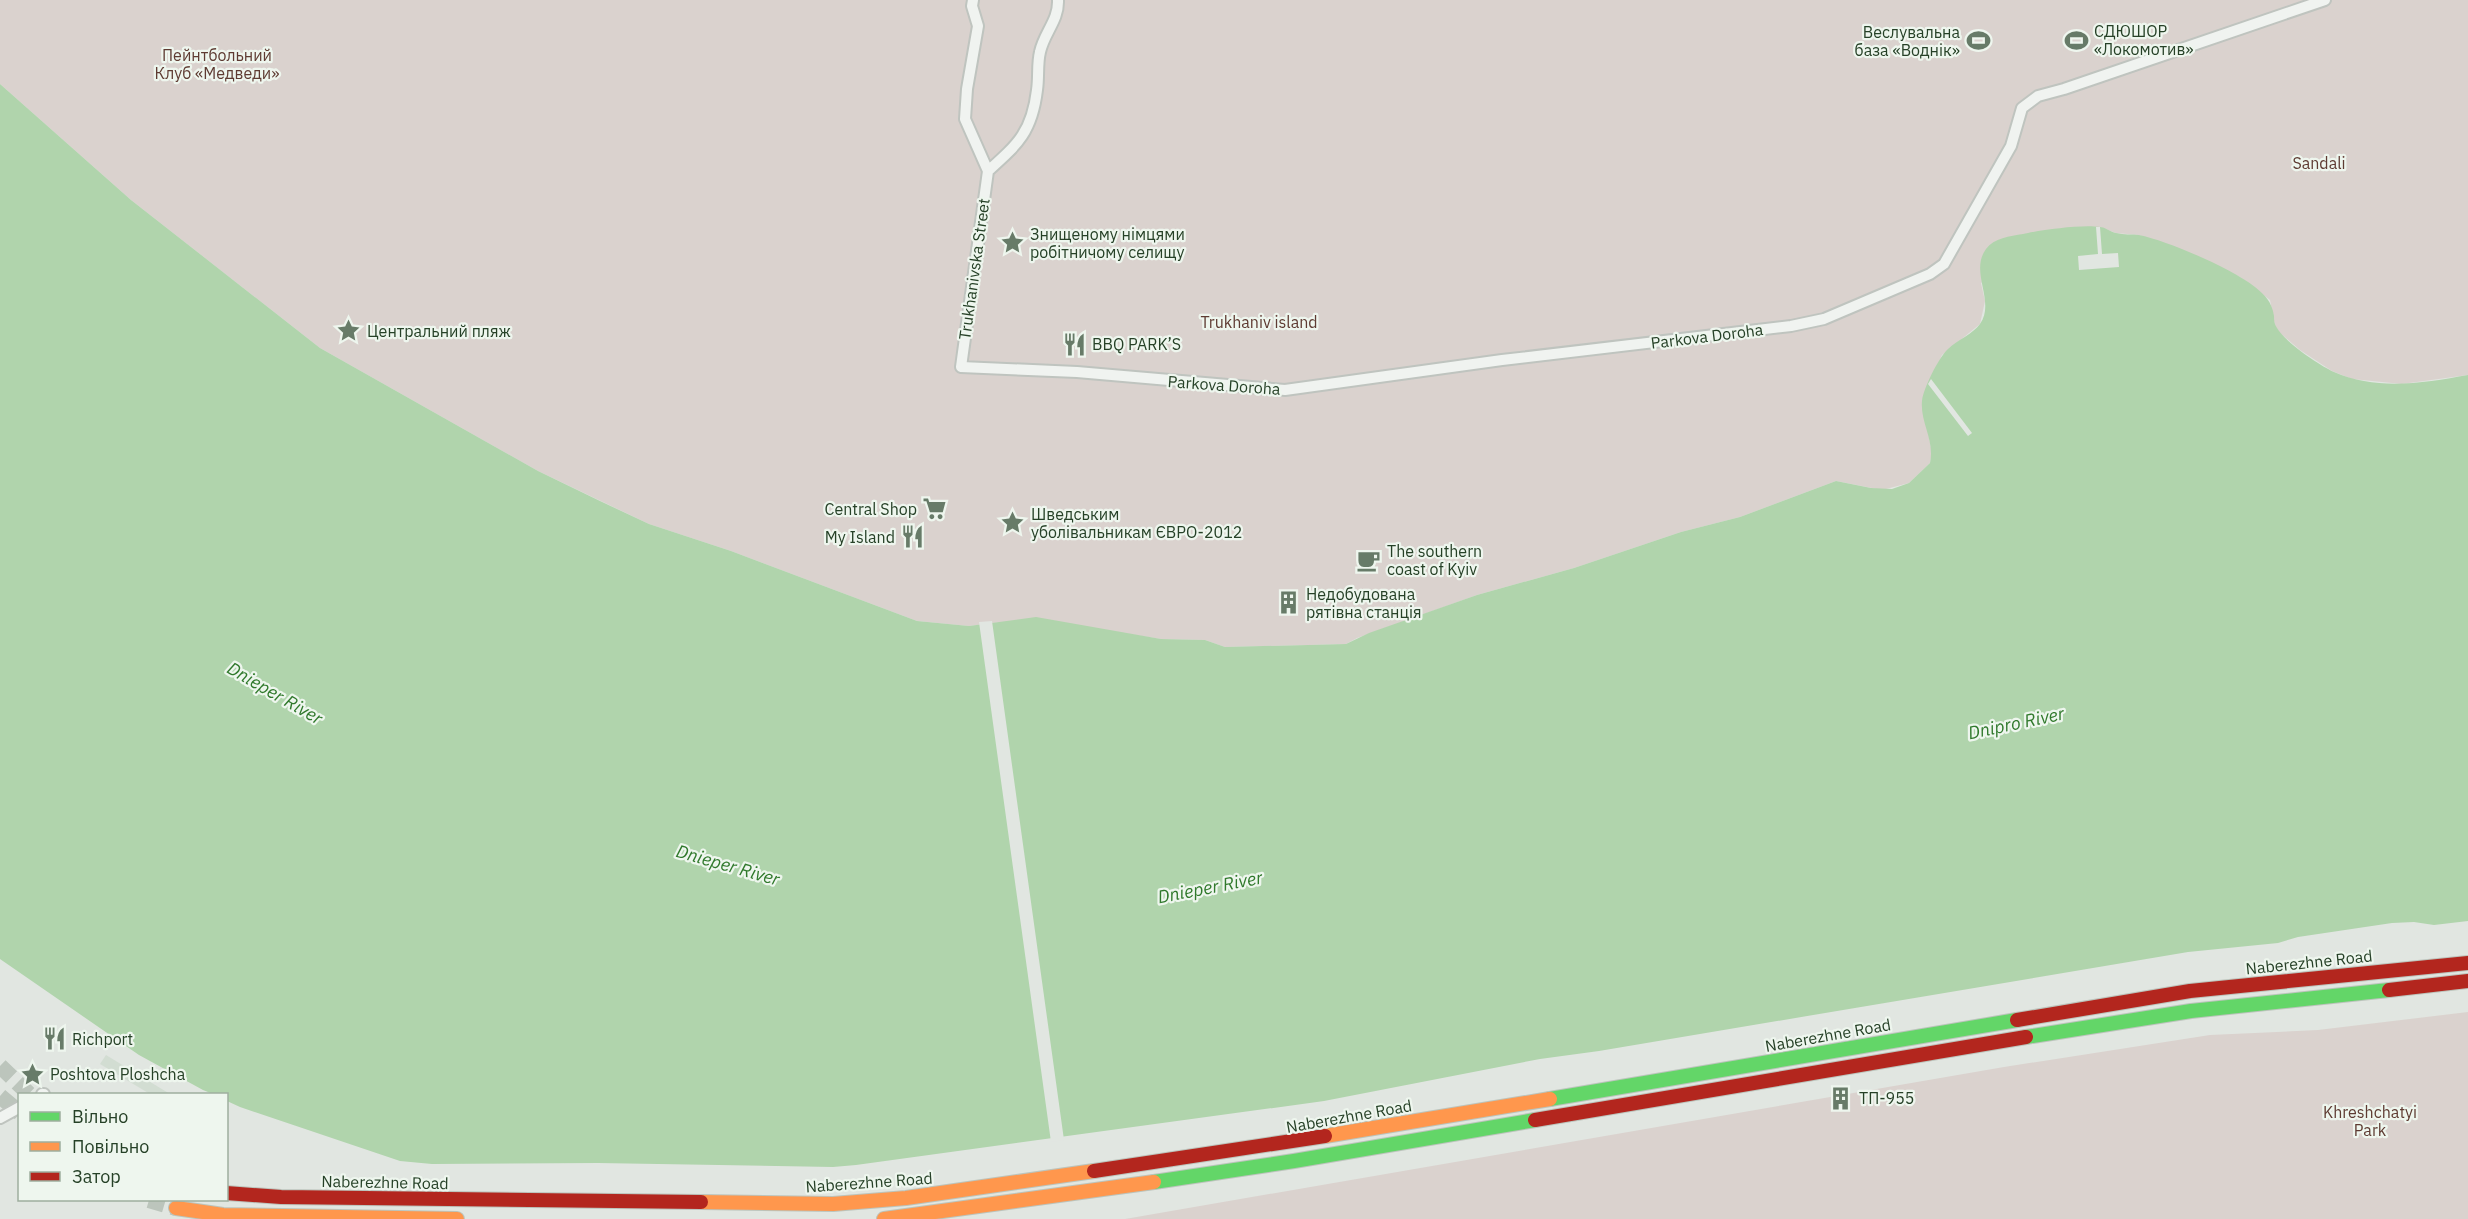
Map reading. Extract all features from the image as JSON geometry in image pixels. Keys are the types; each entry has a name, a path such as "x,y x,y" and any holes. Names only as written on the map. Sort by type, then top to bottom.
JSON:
{"main road":[{"name":"Naberezhne Road","path":"228,1193 281,1197 670,1203 833,1204 906,1198 1263,1148 2190,991 2468,963"},
{"path":"884,1219 1250,1168 2010,1039 2191,1011 2468,981"},
{"path":"176,1208 235,1215 457,1219"}],"street":[{"path":"972,0 978,26 964,119 988,171 1024,135 1029,125 1037,89 1043,40 1056,19 1058,0"},
{"name":"Parkova Doroha","path":"961,367 1077,372 1285,390 1502,360 1791,326 1824,319 1930,274 1944,264 2011,146 2022,108 2038,96 2325,0"},
{"name":"Trukhanivska Street","path":"961,367 988,171"},
{"path":"0,1118 15,1110"}],"shaded area":[{"path":"106,1055 168,1093 148,1093 100,1064"}],"green space":[{"name":"Trukhaniv island","path":"0,0 2468,0 2468,375 2402,384 2352,379 2332,371 2300,350 2279,332 2275,326 2270,300 2240,277 2187,252 2139,235 2116,233 2100,227 2050,230 1981,283 1985,301 1980,324 1942,355 1922,400 1932,453 1930,463 1909,483 1882,490 1836,481 1740,517 1681,532 1574,568 1477,595 1346,644 1225,647 1205,640 1161,639 1110,631 1002,622 969,626 917,621 731,551 649,524 538,471 320,348 131,200 0,84"},
{"name":"Khreshchatyi Park","path":"2468,1012 2468,1219 1125,1219 2004,1067 2210,1035 2318,1030"}],"water":[{"path":"0,84 131,200 320,348 538,471 649,524 731,551 917,621 969,626 1036,617 1161,639 1205,640 1225,647 1346,644 1369,633 1477,595 1574,568 1681,532 1740,517 1836,481 1871,488 1892,489 1909,483 1930,463 1931,447 1923,417 1923,396 1928,381 1944,353 1977,328 1984,315 1980,267 1986,249 1998,240 2050,229 2102,227 2116,233 2151,238 2199,256 2255,287 2270,303 2275,325 2281,334 2320,364 2350,378 2367,382 2401,384 2468,375 2468,921 2434,925 2414,922 2392,923 2298,937 2278,943 2188,952 1540,1059 1324,1101 833,1167 598,1163 432,1164 400,1161 240,1107 228,1101 228,1093 210,1093 203,1090 139,1055 0,959"}],"pier":[{"path":"2096,227 2100,227 2102,254 2118,253 2119,267 2079,270 2078,256 2098,254"},
{"path":"1931,379 1972,433 1968,436 1928,384"},
{"path":"992,621 1064,1140 1051,1142 979,622"}],"tunnel":[{"path":"0,1066 28,1093"},
{"path":"0,1096 18,1111"},
{"path":"152,1201 176,1208"}],"traffic: fast":[{"path":"2026,1037 2191,1011 2389,990"},
{"path":"1550,1099 2017,1020"},
{"path":"1154,1182 1535,1120"}],"traffic: slow":[{"path":"1325,1136 1550,1099"},
{"path":"701,1202 833,1204 906,1198 1094,1171"},
{"path":"884,1219 1154,1182"},
{"path":"176,1208 223,1215 457,1219"}],"traffic: jam":[{"path":"2017,1020 2190,991 2468,963"},
{"path":"2389,990 2468,981"},
{"path":"1535,1120 2026,1037"},
{"path":"1094,1171 1325,1136"},
{"path":"228,1193 281,1197 701,1202"}],"place":[{"name":"СДЮШОР «Локомотив»","path":"2076,40"},
{"name":"Веслувальна база «Воднік»","path":"1978,41"},
{"name":"Знищеному німцями робітничому селищу","path":"1012,243"},
{"name":"Центральний пляж","path":"349,331"},
{"name":"BBQ PARK’S","path":"1074,344"},
{"name":"Central Shop","path":"935,509"},
{"name":"Шведським уболівальникам ЄВРО-2012","path":"1013,523"},
{"name":"My Island","path":"913,537"},
{"name":"The southern coast of Kyiv","path":"1369,560"},
{"name":"Недобудована рятівна станція","path":"1288,603"},
{"name":"Richport","path":"54,1039"},
{"name":"Poshtova Ploshcha","path":"32,1074"},
{"name":"ТП-955","path":"1841,1098"}],"park label":[{"name":"Пейнтбольний Клуб «Медведи»","path":"217,64"},
{"name":"Sandali","path":"2319,163"}],"water label":[{"name":"Dnieper River","path":"275,693"},
{"name":"Dnipro River","path":"2016,723"},
{"name":"Dnieper River","path":"728,865"},
{"name":"Dnieper River","path":"1210,887"}]}
